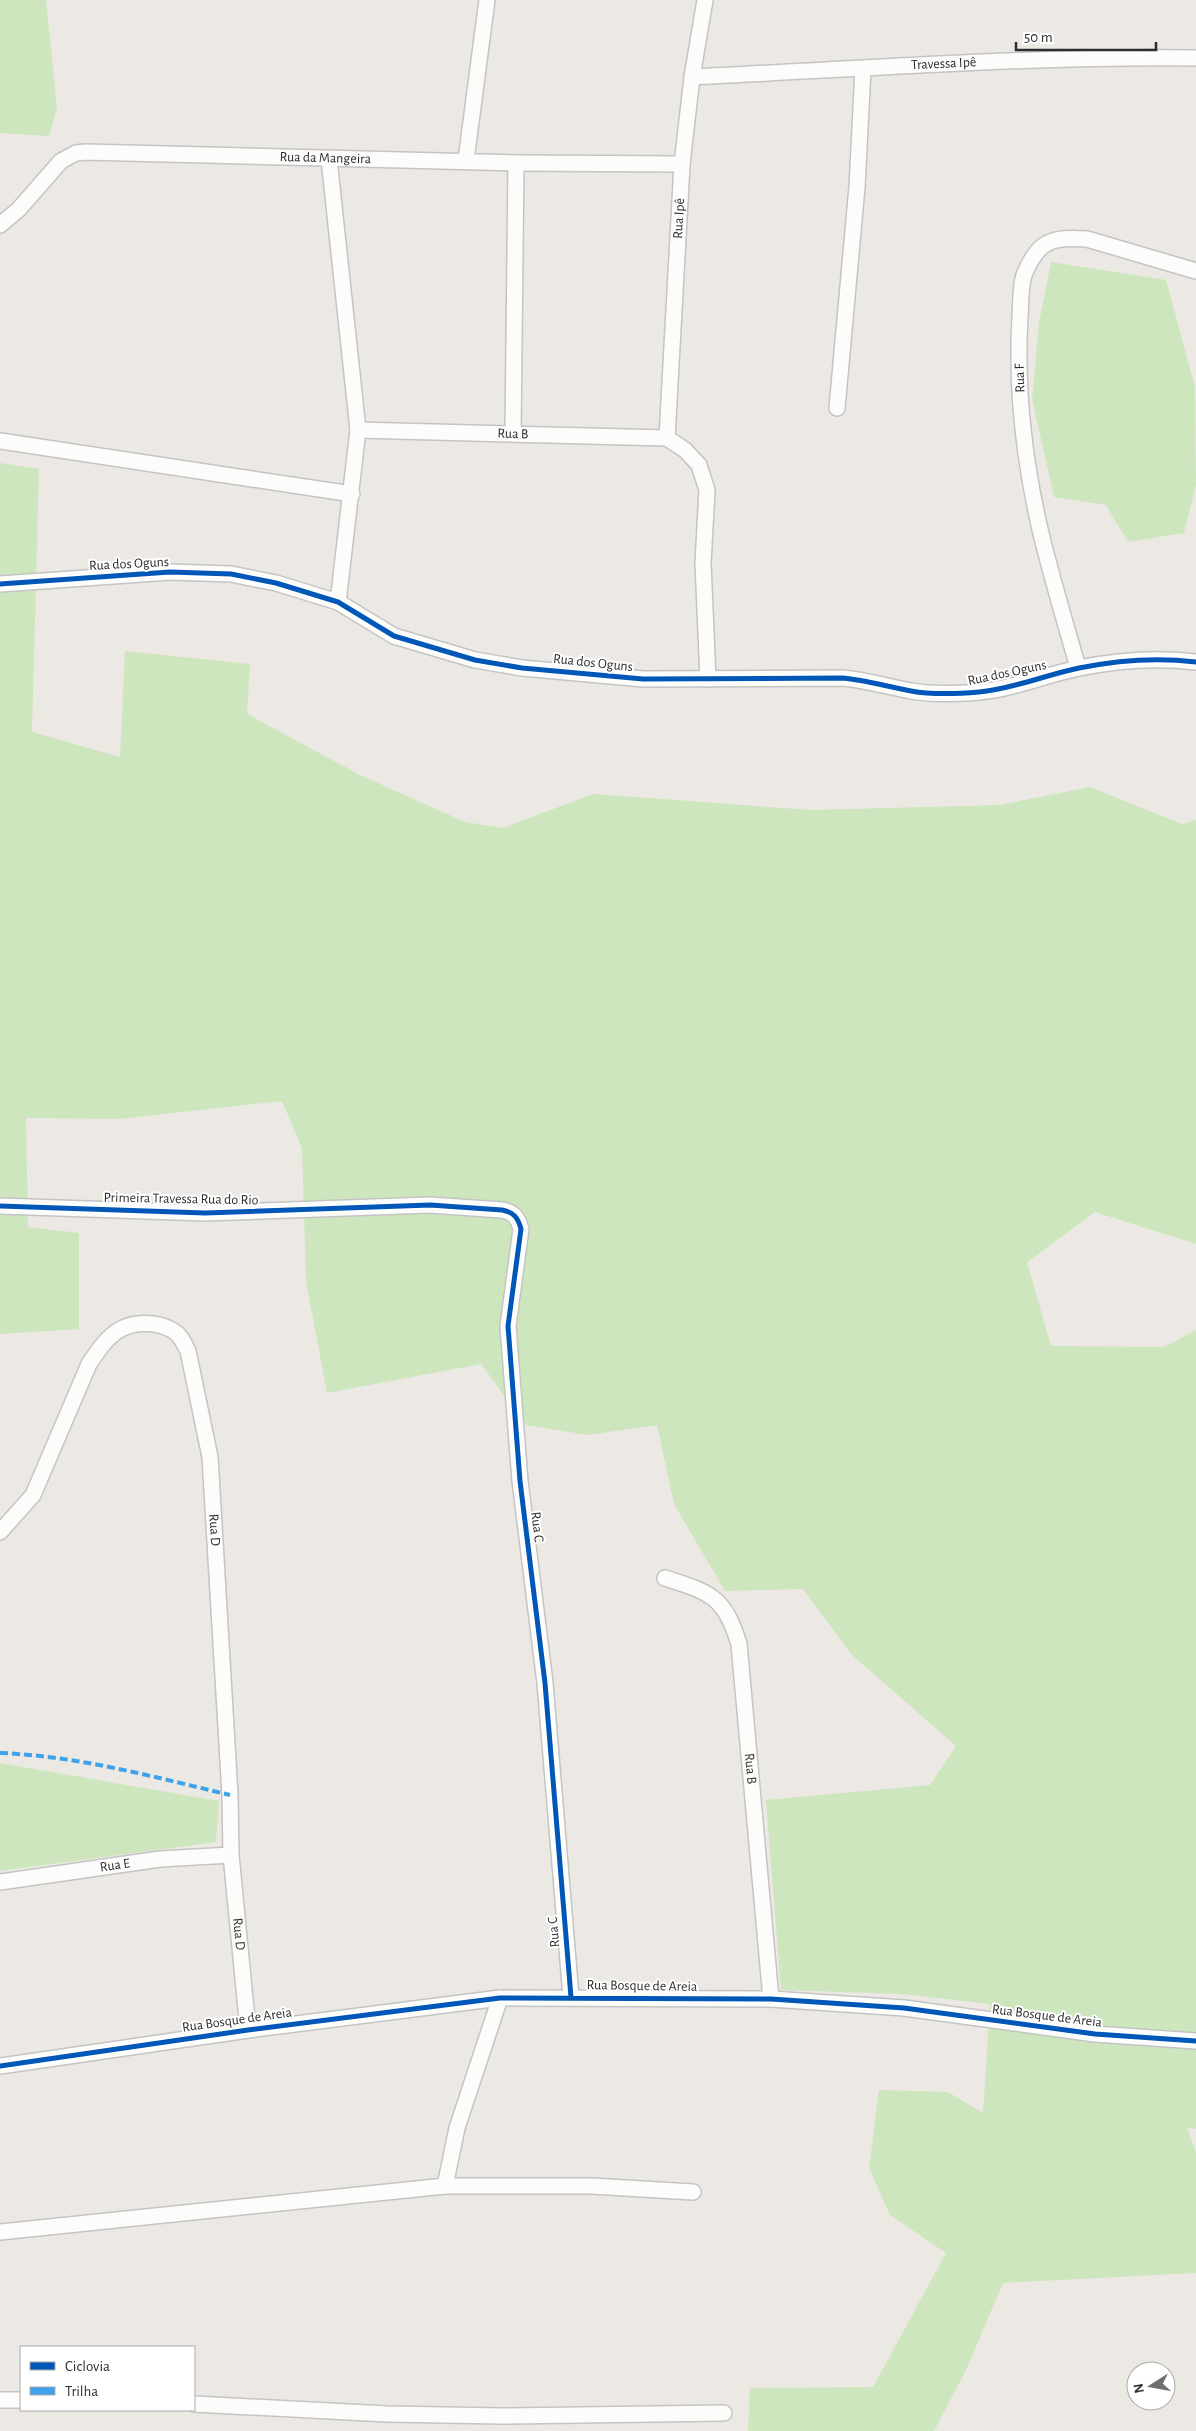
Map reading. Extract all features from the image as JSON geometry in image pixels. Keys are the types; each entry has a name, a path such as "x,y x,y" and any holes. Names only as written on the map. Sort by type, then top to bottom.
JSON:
{"street":[{"path":"466,160 487,0"},
{"name":"Rua Ipê","path":"667,438 682,164 692,77 705,0"},
{"name":"Travessa Ipê","path":"692,77 1008,60 1108,57 1196,58"},
{"path":"837,408 856,187 863,69"},
{"name":"Rua da Mangeira","path":"0,225 19,209 61,161 76,153 466,160 516,163 682,164"},
{"path":"329,159 358,430 338,602"},
{"path":"512,434 516,163"},
{"name":"Rua F","path":"1078,668 1039,525 1030,470 1022,406 1019,337 1024,276 1032,258 1043,246 1055,240 1069,238 1087,239 1196,270"},
{"name":"Rua B","path":"358,430 667,438"},
{"path":"667,438 685,450 699,464 707,490 703,563 708,679"},
{"path":"0,441 352,494"},
{"name":"Rua dos Oguns","path":"0,584 170,572 207,572 276,583 338,602 394,636 475,660 522,668 642,679 843,678 865,680 912,691 945,694 981,692 1014,686 1078,668 1130,660 1167,658 1196,662"},
{"name":"Rua C","path":"362,1209 430,1205 502,1210 514,1214 519,1223 520,1236 508,1326 520,1481 545,1683 571,1997"},
{"name":"Primeira Travessa Rua do Rio","path":"0,1206 205,1214 362,1209"},
{"name":"Rua D","path":"0,1532 33,1495 89,1364 99,1349 117,1331 132,1325 146,1323 173,1330 181,1338 188,1351 210,1457 230,1795 231,1855 248,2030"},
{"name":"Rua B","path":"666,1578 712,1596 724,1607 739,1644 771,1999"},
{"name":"Rua E","path":"0,1882 160,1858 231,1855"},
{"path":"445,2186 457,2128 500,1998"},
{"name":"Rua Bosque de Areia","path":"0,2066 248,2030 500,1998 771,1999 904,2008 1095,2034 1196,2041"},
{"path":"0,2232 445,2186 592,2186 693,2192"},
{"path":"0,2400 20,2400"},
{"path":"195,2404 387,2414 502,2416 724,2413"}],"green space":[{"path":"0,0 46,0 57,108 49,136 0,133"},
{"path":"1051,262 1166,280 1195,387 1196,485 1184,533 1128,542 1106,505 1054,497 1032,399 1039,322"},
{"path":"0,463 39,469 32,732 120,757 125,651 250,664 247,714 360,775 465,822 503,828 593,794 811,810 1000,805 1090,787 1182,824 1196,820 1196,1244 1095,1212 1027,1262 1051,1346 1164,1347 1196,1330 1196,2129 1187,2128 1196,2152 1196,2273 1003,2283 966,2370 934,2431 748,2431 750,2388 873,2387 946,2253 890,2215 869,2168 879,2090 948,2092 983,2113 990,2004 902,1994 781,1990 766,1800 930,1785 956,1746 852,1655 803,1589 725,1591 674,1504 657,1425 588,1435 526,1425 481,1364 327,1393 306,1281 302,1148 282,1101 119,1119 26,1118 28,1227 79,1233 79,1329 0,1334"},
{"path":"0,1763 219,1801 216,1842 0,1871"}],"marked path":[{"path":"0,1753 59,1758 87,1763 230,1795"}],"cycle path":[{"path":"0,584 170,572 231,574 276,583 338,602 394,636 475,660 522,668 643,679 843,678 919,692 953,694 1004,688 1066,671 1108,663 1137,660 1196,662"},
{"path":"0,1206 205,1213 430,1205 502,1210 510,1212 517,1219 521,1229 508,1326 520,1481 545,1683 571,1997"},
{"path":"0,2066 248,2030 500,1998 771,1999 904,2008 1095,2034 1196,2041"}]}
